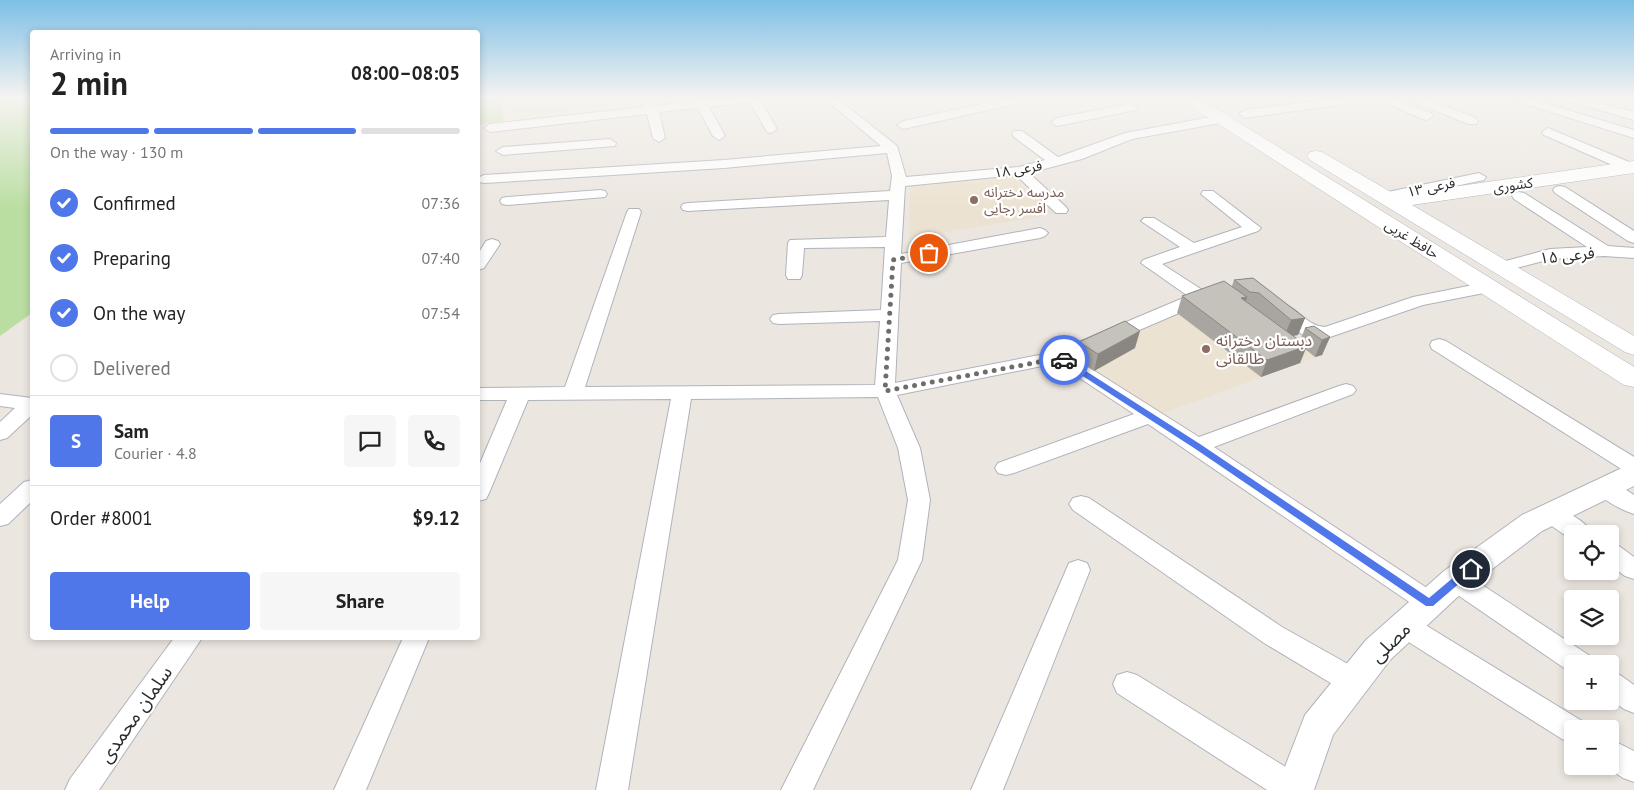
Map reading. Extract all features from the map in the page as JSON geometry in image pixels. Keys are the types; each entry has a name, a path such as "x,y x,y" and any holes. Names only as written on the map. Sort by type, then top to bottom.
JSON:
{"main road":[{"name":"حافظ غربی","path":"1257,136 1305,171 1634,379"},
{"name":"حافظ غربی","path":"1281,136 1634,348"},
{"path":"1305,171 1329,173 1335,168"},
{"name":"کشوری","path":"1388,200 1519,196 1560,190 1633,171"},
{"name":"کشوری","path":"1388,200 1633,171"},
{"path":"1335,190 1344,185 1388,200"}],"street":[{"path":"797,790 910,560 918,500 909,448 885,391 899,176 892,149 875,136"},
{"path":"1021,136 1056,162"},
{"name":"فرعی ۱۸","path":"688,207 898,189 1019,171 1103,148 1130,136"},
{"path":"1556,136 1633,171"},
{"path":"502,151 610,143"},
{"path":"519,177 528,149"},
{"path":"484,179 557,174 586,166 892,149"},
{"path":"1019,171 1061,210"},
{"path":"550,197 557,174"},
{"name":"فرعی ۱۳","path":"1388,200 1478,177"},
{"path":"1560,190 1634,238"},
{"path":"507,201 600,194"},
{"path":"480,394 885,391 1060,358 1209,295 1149,263 1253,228 1208,194"},
{"path":"1519,196 1604,251"},
{"path":"573,394 634,212"},
{"path":"1149,221 1192,248"},
{"path":"794,275 796,243 893,251 1040,233"},
{"path":"480,262 492,244"},
{"name":"فرعی ۱۵","path":"1501,267 1550,254 1604,251 1634,253"},
{"path":"1264,296 1310,332 1327,334 1419,301 1488,287"},
{"path":"779,319 890,314"},
{"path":"1439,345 1634,467"},
{"path":"1060,358 1197,446 1430,603"},
{"path":"1197,446 1346,390"},
{"path":"612,790 682,393"},
{"path":"480,488 520,394"},
{"path":"0,400 30,404"},
{"path":"0,433 30,406"},
{"path":"1006,468 1150,416"},
{"name":"مصلی","path":"1294,790 1318,727 1378,650 1455,580 1532,523 1634,474"},
{"path":"1604,487 1634,506"},
{"path":"0,518 30,490"},
{"path":"1081,504 1274,635 1354,682"},
{"path":"1551,514 1568,525"},
{"path":"1619,559 1634,569"},
{"path":"988,790 1078,570"},
{"path":"1455,580 1567,655"},
{"path":"1405,626 1564,725"},
{"name":"سلمان محمدی","path":"81,790 188,640"},
{"path":"350,790 415,640"},
{"path":"1127,684 1294,790"},
{"path":"1619,690 1634,700"},
{"path":"1619,759 1634,768"}],"shaded area":[{"name":"مدرسه دخترانه افسر رجایی","path":"1012,176 1054,214 909,238 910,185"},
{"name":"دبستان دخترانه طالقانی","path":"1248,294 1322,355 1161,414 1075,359 1180,311"}],"green space":[{"path":"0,136 30,136 30,314 0,336"}],"building":[{"path":"1253,278 1305,318 1291,320 1259,293 1250,292 1234,280"},
{"path":"1224,281 1247,297 1241,298 1307,346 1267,360 1182,296"},
{"path":"1125,321 1140,331 1098,354 1079,342"},
{"path":"1314,326 1330,337 1322,340 1305,328"}],"way so far":[{"path":"929,253 893,260 885,391 1060,358 1064,360"}],"place":[{"name":"مدرسه دخترانه افسر رجایی","path":"974,200"},
{"name":"دبستان دخترانه طالقانی","path":"1206,349"}],"route":[{"path":"1064,360 1197,446 1430,603 1455,580 1471,569"}]}
